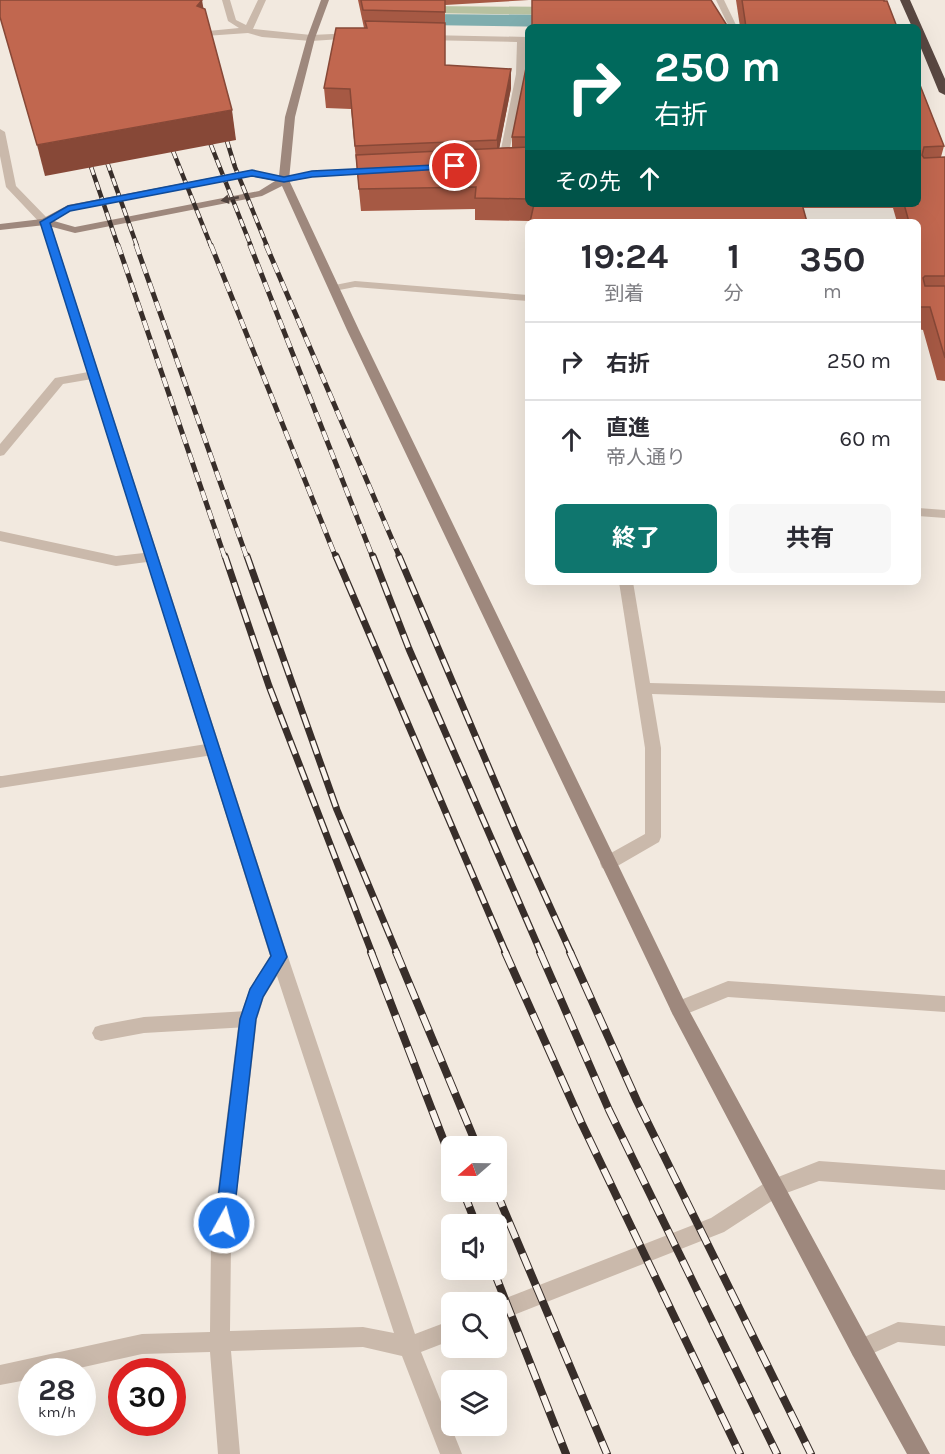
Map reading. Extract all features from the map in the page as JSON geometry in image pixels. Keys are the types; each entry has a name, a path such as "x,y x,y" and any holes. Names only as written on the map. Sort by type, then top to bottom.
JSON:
{"highway":[{"path":"905,0 916,24"},
{"path":"922,45 944,87"}],"street":[{"path":"226,0 232,21 248,30 262,34 311,38 370,36"},
{"path":"248,30 262,0"},
{"path":"325,0 311,38 290,117 284,180 679,1009 860,1349 919,1454"},
{"path":"720,0 732,24"},
{"path":"208,34 248,30"},
{"path":"416,37 524,40 507,164 491,165"},
{"path":"0,132 11,186 45,222 279,957 409,1347 451,1454"},
{"path":"0,227 45,222 75,230 262,193 284,180 312,174 383,170"},
{"path":"45,222 68,208 252,173 284,180"},
{"path":"0,184 11,186"},
{"path":"334,288 355,284 525,298"},
{"path":"0,452 59,381 94,375"},
{"path":"921,512 945,514"},
{"path":"0,536 116,561 152,557"},
{"path":"608,863 653,837 653,748 626,585"},
{"path":"643,688 945,698"},
{"path":"2,782 213,749"},
{"path":"229,1454 220,1343 221,1245 248,1019 256,994 279,957"},
{"path":"679,1009 728,989 945,1004"},
{"path":"101,1033 144,1025 248,1019"},
{"path":"507,1308 717,1225 775,1188 819,1171 945,1180"},
{"path":"860,1349 898,1332 945,1336"},
{"path":"0,1375 142,1344 220,1343 363,1336 409,1347 441,1334"}],"green space":[{"path":"426,6 559,7 559,15 425,13"}],"water":[{"path":"425,14 559,15 560,24 525,24 525,26 424,25"}],"building":[{"path":"0,0 202,0 197,6 205,9 232,110 37,145 0,17"},
{"path":"361,0 445,0 445,12 363,10"},
{"path":"532,0 711,0 726,24 532,24"},
{"path":"742,0 884,0 887,1 896,24 746,24"},
{"path":"365,21 445,23 445,65 511,69 497,140 355,146 350,89 324,88 336,28 367,28"},
{"path":"525,73 525,137 512,137"},
{"path":"921,88 944,146 924,147 922,155 924,158 945,157 945,276 925,276 923,278 925,286 945,286 945,358 930,307 921,307 921,219 908,219 905,207 921,207"},
{"path":"525,147 525,199 475,198 476,187 359,189 356,155"},
{"path":"533,207 803,207 806,219 531,219"}],"railway":[{"path":"222,125 235,167 267,246"},
{"path":"205,130 251,246"},
{"path":"167,136 211,246"},
{"path":"102,148 137,246"},
{"path":"86,152 118,246"},
{"path":"118,245 225,558"},
{"path":"136,245 247,558"},
{"path":"211,245 336,558"},
{"path":"250,245 373,558"},
{"path":"266,245 400,558"},
{"path":"225,556 269,686 372,953"},
{"path":"247,556 337,810 397,953"},
{"path":"336,556 506,953"},
{"path":"373,556 409,649 541,953"},
{"path":"399,556 517,834 571,953"},
{"path":"371,952 442,1136"},
{"path":"396,952 473,1136"},
{"path":"505,952 581,1122 740,1454"},
{"path":"540,952 609,1110 777,1454"},
{"path":"570,952 637,1101 811,1454"},
{"path":"467,1202 472,1214"},
{"path":"501,1202 607,1454"},
{"path":"497,1280 566,1454"}],"route":[{"path":"224,1223 248,1019 256,994 279,957 45,222 68,208 252,173 284,180 312,174 455,166"}]}
